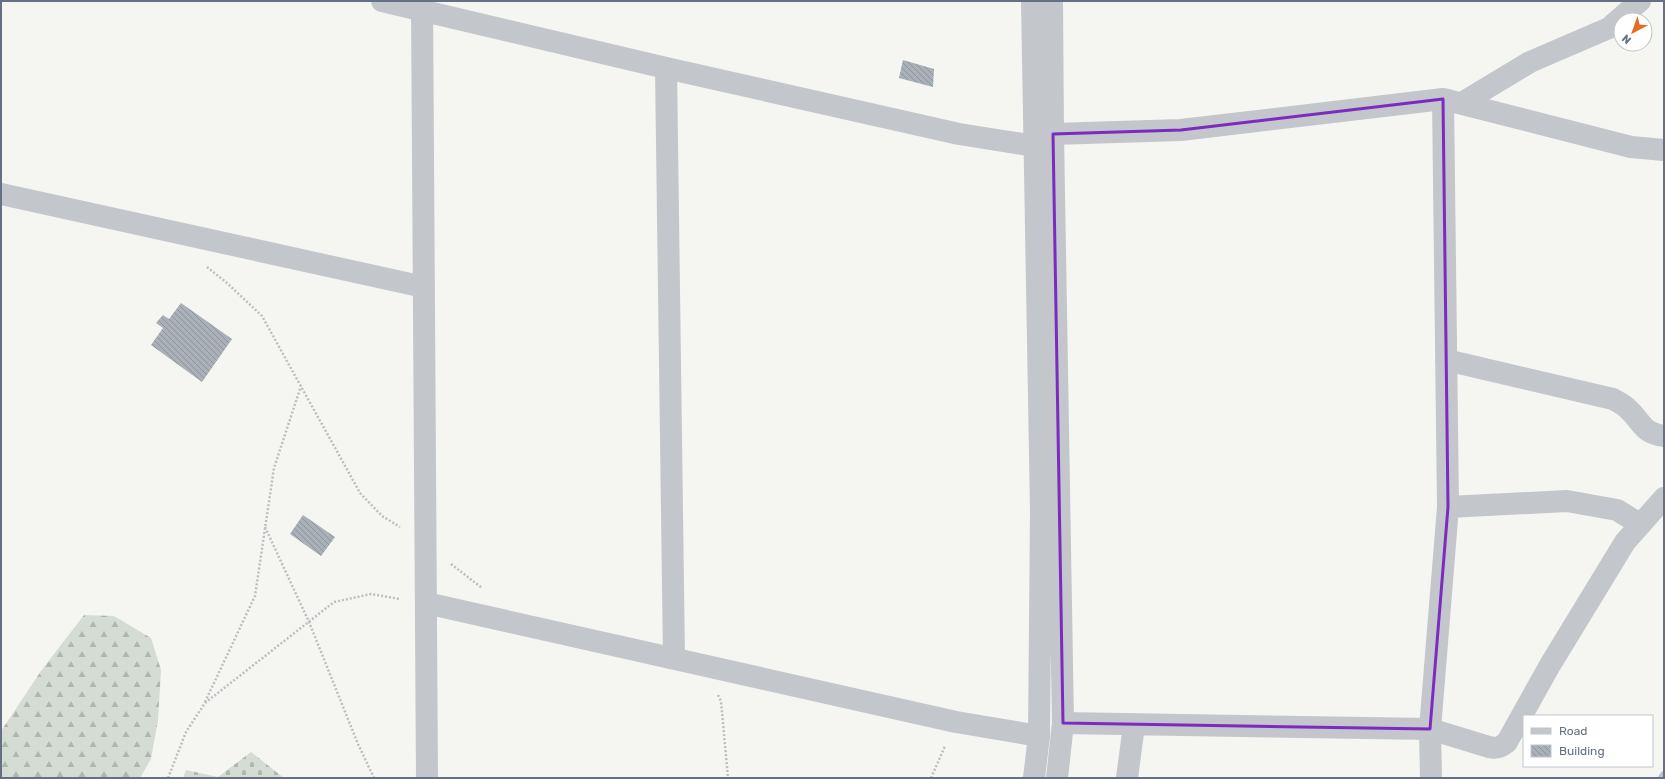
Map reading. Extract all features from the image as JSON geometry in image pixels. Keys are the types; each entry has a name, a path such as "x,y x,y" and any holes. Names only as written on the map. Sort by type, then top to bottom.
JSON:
{"street":[{"path":"382,1 422,6 666,68 959,134 1035,146"},
{"path":"1032,1 1040,511 1039,736 1034,778"},
{"path":"1052,1 1063,723 1057,778"},
{"path":"1053,134 1181,130 1452,101 1530,62 1609,28 1640,1"},
{"path":"422,6 427,778"},
{"path":"666,68 674,658"},
{"path":"1452,101 1631,147 1664,150"},
{"path":"1431,778 1430,729 1448,507 1446,360 1452,101"},
{"path":"1,194 424,288"},
{"path":"1446,360 1613,399 1627,408 1646,430 1664,436"},
{"path":"1063,723 1430,729 1495,748 1501,747 1507,742 1550,665 1621,548 1640,524 1654,511 1664,498"},
{"path":"1448,507 1567,500 1617,510 1640,524"},
{"path":"426,603 956,722 1039,736"},
{"path":"1128,778 1134,724"}],"path":[{"path":"203,263 262,316 360,493 382,516 426,544 488,593"},
{"path":"168,778 186,732 205,703 255,596 264,527 274,468 301,386"},
{"path":"264,527 309,622 358,744 374,778"},
{"path":"205,703 334,602 371,594 426,603"},
{"path":"717,695 721,701 728,778"},
{"path":"931,778 956,722"}],"highlighted area":[{"path":"1443,99 1448,507 1430,729 1063,723 1053,134 1181,130"}],"green space":[{"path":"84,615 114,616 151,638 161,670 158,720 151,759 140,778 1,778 1,731 41,671"},
{"path":"251,752 284,778 183,778 186,770 218,777"}],"building":[{"path":"903,60 934,69 933,87 899,78"},
{"path":"181,303 232,339 202,382 151,345 163,328 156,323 163,315 169,319"},
{"path":"303,515 335,537 321,556 290,534"}]}
